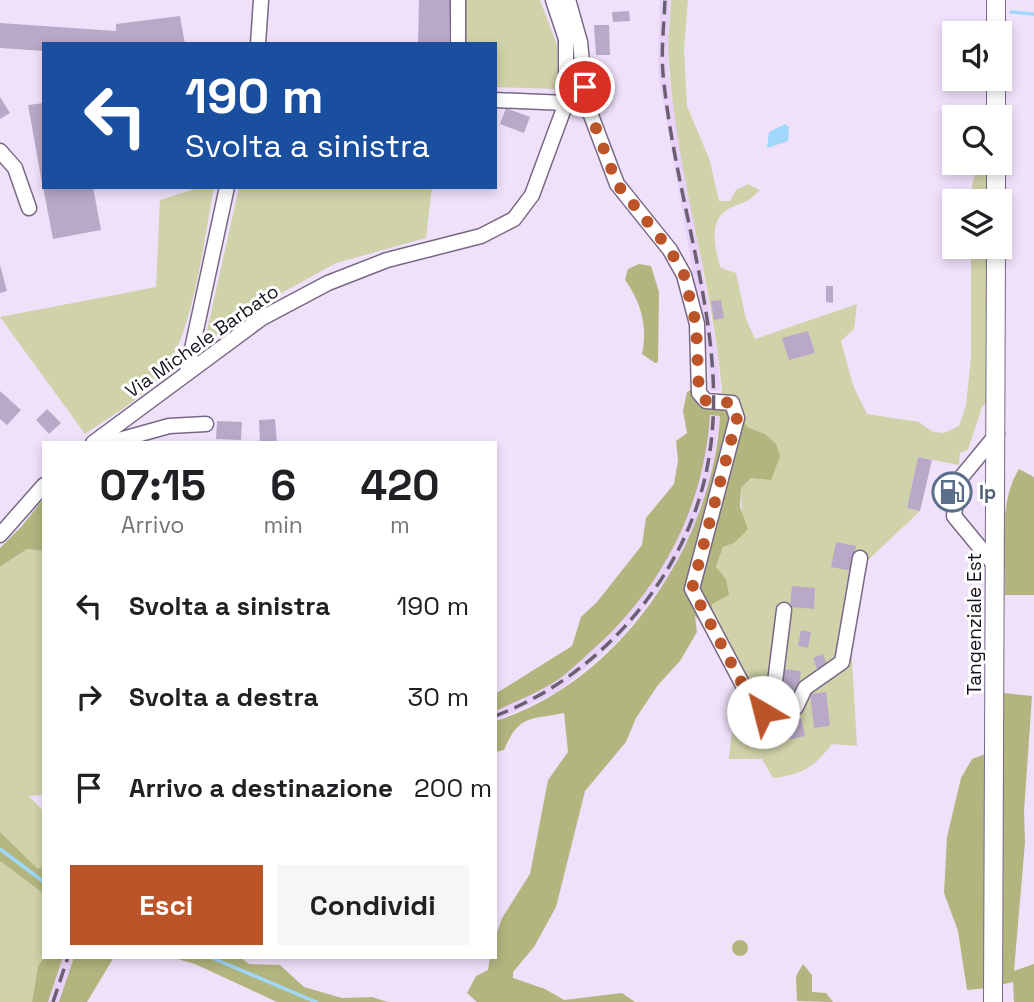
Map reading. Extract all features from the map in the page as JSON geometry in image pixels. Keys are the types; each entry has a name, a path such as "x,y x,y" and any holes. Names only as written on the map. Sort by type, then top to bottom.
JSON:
{"main road":[{"path":"996,0 996,21"},
{"name":"Tangenziale Est","path":"993,1002 996,259"}],"street":[{"path":"258,42 261,0"},
{"path":"458,0 458,42"},
{"name":"Via Michele Barbato","path":"98,439 262,318 328,282 387,260 481,236 514,219 532,195 566,103 566,39 553,0"},
{"path":"564,0 569,3 580,41 586,102 617,184 670,250 684,275 696,324 699,393 706,401 732,403 737,418 692,589 751,699 763,712 796,707 805,688 842,662 860,558"},
{"path":"497,100 566,103"},
{"path":"0,151 15,168 29,208"},
{"path":"187,372 227,189"},
{"path":"98,439 119,440 169,426 206,424"},
{"path":"996,567 954,516 959,480 997,435"},
{"path":"0,535 42,487"},
{"path":"751,699 775,682 784,610"}],"shaded area":[{"path":"660,0 670,0 668,73 718,358 720,390 710,391 708,359 658,73"},
{"path":"710,415 720,416 711,479 697,522 667,580 620,639 559,691 497,720 497,710 554,682 584,657 701,476"},
{"path":"62,959 73,959 59,1002 49,1002"}],"green space":[{"path":"465,0 540,0 557,45 557,89 497,87 497,42 465,42"},
{"path":"671,0 688,0 684,50 687,106 710,161 719,201 730,201 736,190 748,184 760,190 750,199 721,215 715,229 721,268 736,273 746,319 755,339 857,304 854,329 841,341 853,385 867,414 919,422 933,432 944,433 959,426 966,405 971,357 971,259 986,259 986,403 982,407 968,450 960,453 959,465 918,457 907,508 920,511 865,563 851,642 857,746 832,744 820,759 807,768 792,775 773,778 762,759 729,759 735,724 749,709 706,627 712,616 712,604 726,579 716,568 723,547 734,543 742,516 741,488 751,478 765,434 747,427 738,410 723,406 713,320 673,107 668,40"},
{"path":"974,175 987,175 987,189 972,189"},
{"path":"195,189 214,189 201,263 187,320 167,368 154,384 85,434 0,317 156,287 160,200"},
{"path":"239,189 432,189 426,238 336,263 269,300 204,344"},
{"path":"639,264 651,266 659,292 658,362 655,363 642,354 642,315 625,280 628,269"},
{"path":"692,389 738,410 747,427 765,434 776,444 780,456 771,480 751,478 741,488 740,507 748,529 734,543 723,547 716,567 726,579 729,595 712,604 712,616 706,627 695,616 697,632 680,661 658,685 636,718 626,742 585,791 556,907 534,947 513,972 513,978 545,989 564,1000 622,993 635,1002 477,1002 467,993 476,976 488,970 490,959 497,959 497,932 502,918 530,874 548,780 568,752 564,713 534,718 521,724 509,738 504,750 497,752 497,720 540,702 582,675 619,641 652,602 679,558 699,511 713,464 720,416 710,415 699,483 688,515 657,575 637,602 615,628 553,683 497,710 497,693 572,646 581,617 597,602 642,545 646,518 674,484 678,460 676,441 687,433 683,411 687,392"},
{"path":"1019,469 1034,477 1034,595 1005,595 1005,514 1012,483"},
{"path":"42,501 42,551 27,549 0,567 0,548"},
{"path":"27,549 42,551 42,795 29,796 42,810 42,867 38,870 0,832 0,567"},
{"path":"1004,693 1032,696 1024,812 1025,842 1014,971 1034,964 1034,1002 1014,1002 1013,982 1000,985"},
{"path":"988,753 987,988 967,990 958,931 944,893 947,837 961,778 972,759"},
{"path":"0,832 38,869 42,867 42,892 0,861"},
{"path":"0,861 42,892 43,959 38,966 32,1002 0,1002"},
{"path":"740,940 748,948 740,956 732,948"},
{"path":"43,959 62,959 48,1002 32,1002 38,966"},
{"path":"73,959 113,959 87,1002 59,1002"},
{"path":"177,959 243,959 249,964 280,965 304,987 342,998 372,997 388,1002 277,1002 195,964"},
{"path":"803,964 812,975 812,992 826,993 833,1002 797,1001 796,976"}],"water":[{"path":"785,124 789,127 788,141 767,148 769,132"}],"building":[{"path":"419,0 450,0 449,42 418,42"},
{"path":"629,11 630,21 613,22 612,12"},
{"path":"180,16 185,42 42,42 42,51 0,48 0,23 116,31 116,24"},
{"path":"594,25 609,25 610,55 596,55"},
{"path":"0,97 10,113 0,119"},
{"path":"42,103 42,183 28,105"},
{"path":"506,108 530,117 524,133 500,124"},
{"path":"43,189 93,189 101,230 53,239"},
{"path":"0,265 7,291 0,293"},
{"path":"826,286 833,286 833,303 826,302"},
{"path":"721,300 724,318 714,320 711,301"},
{"path":"808,331 815,353 789,360 782,338"},
{"path":"0,391 21,410 7,425 0,419"},
{"path":"47,409 61,423 49,434 36,420"},
{"path":"275,419 277,441 260,441 259,420"},
{"path":"217,421 242,422 241,440 216,439"},
{"path":"918,457 932,460 920,511 907,508"},
{"path":"941,475 967,481 960,508 934,502"},
{"path":"836,542 856,546 852,571 831,567"},
{"path":"792,586 815,588 814,609 790,607"},
{"path":"801,630 811,632 808,648 798,646"},
{"path":"823,654 828,667 818,671 813,658"},
{"path":"783,669 801,671 799,691 780,689"},
{"path":"826,692 830,726 814,728 810,694"},
{"path":"801,718 805,736 769,744 765,725"}],"waterway":[{"path":"1011,12 1034,14"},
{"path":"0,849 42,880"},
{"path":"215,959 316,1002"}],"railway":[{"path":"497,715 539,695 580,668 634,616 649,597 687,533 707,469 714,405 710,341 700,276 673,143 663,74 665,0"},
{"path":"53,1002 67,959"}],"place":[{"name":"Ip","path":"952,492"}],"route":[{"path":"585,87 586,102 617,184 670,250 684,275 696,324 699,393 706,401 732,403 737,418 692,589 746,691 763,712"}]}
